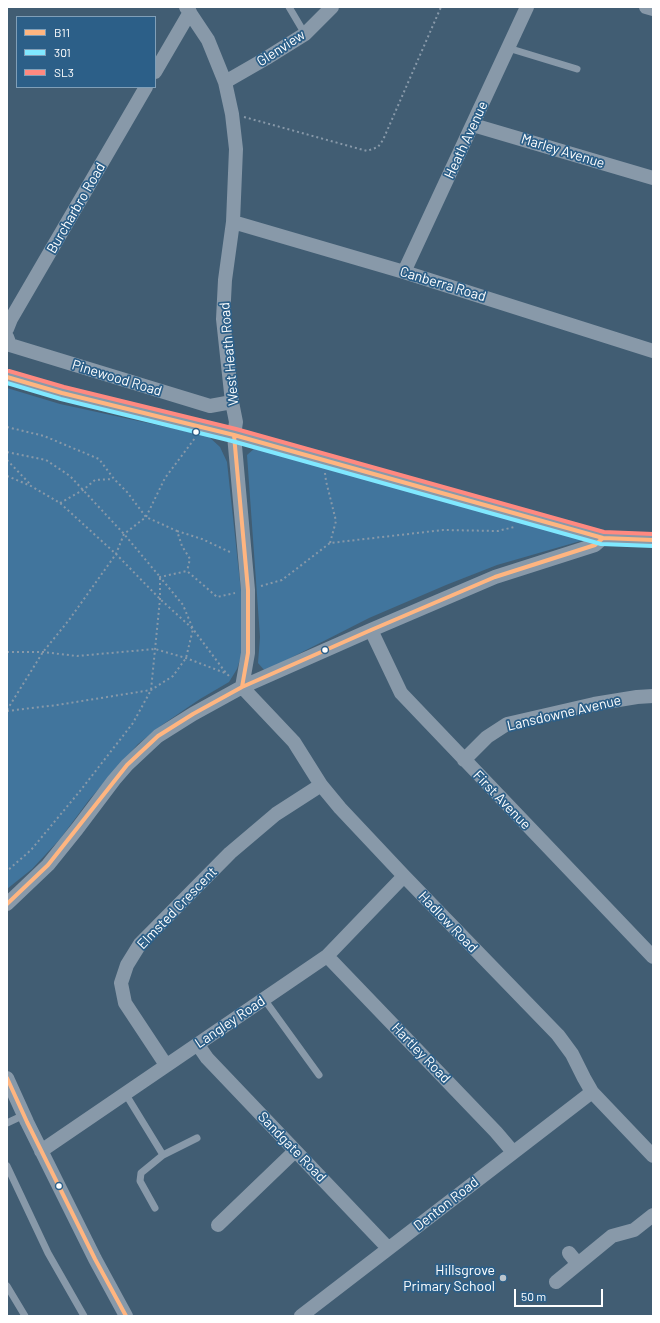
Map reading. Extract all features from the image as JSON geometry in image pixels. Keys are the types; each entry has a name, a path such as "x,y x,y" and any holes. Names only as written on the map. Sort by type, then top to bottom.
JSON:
{"street":[{"name":"Glenview","path":"225,82 305,34 332,7"},
{"name":"Heath Avenue","path":"404,272 527,7"},
{"path":"646,7 653,10"},
{"name":"West Heath Road","path":"188,10 208,40 225,82 232,114 236,149 233,222 225,280 223,319 232,402 236,422 234,435 248,590 248,653 242,688"},
{"path":"156,70 188,10"},
{"name":"Burcharbro Road","path":"7,329 11,319 145,88"},
{"name":"Marley Avenue","path":"473,125 653,178"},
{"name":"Canberra Road","path":"233,222 404,272 653,350"},
{"name":"Pinewood Road","path":"7,337 10,345 210,406 232,402"},
{"path":"7,377 62,393 234,435 603,538 653,540"},
{"path":"7,904 48,865 77,830 114,780 142,750 158,736 180,722 242,688 371,630 495,577 595,545 603,538"},
{"name":"First Avenue","path":"371,630 401,693 653,957"},
{"name":"Hadlow Road","path":"242,688 294,742 321,785 340,808 558,1035 572,1054 592,1092 653,1156"},
{"name":"Lansdowne Avenue","path":"464,760 487,737 507,724 594,704 653,696"},
{"name":"Elmsted Crescent","path":"166,1065 125,1003 121,983 127,965 140,944 230,853 276,814 321,785"},
{"name":"Langley Road","path":"41,1151 327,956 404,876"},
{"name":"Hartley Road","path":"327,956 496,1132 513,1152"},
{"name":"Sandgate Road","path":"198,1045 207,1058 388,1248"},
{"path":"7,1078 41,1151 95,1259 126,1316"},
{"name":"Denton Road","path":"301,1316 592,1092"},
{"path":"218,1225 295,1151"},
{"path":"556,1282 612,1236 634,1230 653,1215"},
{"path":"569,1253 578,1264"}],"lane":[{"path":"289,7 305,34"},
{"path":"508,48 577,68"},
{"path":"264,999 318,1075"},
{"path":"125,1093 163,1155"},
{"path":"7,1124 24,1115"},
{"path":"155,1208 140,1181 141,1173 163,1155 197,1138"},
{"path":"7,1166 48,1253 84,1316"},
{"path":"7,1287 24,1316"}],"path":[{"path":"232,114 367,151 378,147 383,140 441,7"},
{"path":"7,427 44,436 100,459 114,479 127,492 146,516 177,531 202,539 232,554 245,555"},
{"path":"7,711 43,652 69,620 116,554 124,534 146,516 165,478 203,427"},
{"path":"7,452 46,460 70,476 124,534 183,605 193,629 186,658 173,676 151,690 57,705 7,711"},
{"path":"7,460 32,486"},
{"path":"324,460 326,481 336,521 330,543"},
{"path":"7,476 32,486 60,503 116,554 160,599 193,629 226,674 242,688"},
{"path":"60,503 83,490 96,480 114,479"},
{"path":"187,571 217,597 282,580 330,543 443,530 498,531 520,526"},
{"path":"177,531 182,546 190,559 187,571"},
{"path":"160,577 187,571"},
{"path":"7,871 31,850 80,791 133,723 151,690 160,599 160,577"},
{"path":"7,652 43,652 77,656 155,649 186,658 226,674"}],"shaded area":[{"path":"7,388 60,404 208,436 220,447 227,462 244,619 241,656 237,669 229,682 200,699 162,725 138,744 89,800 60,839 32,869 7,889"},
{"path":"255,448 584,540 497,565 446,585 369,618 265,671 258,663 260,637 247,455"}],"transit line":[{"name":"SL3","path":"9,371 64,387 236,429 604,532 653,534"},
{"name":"B11","path":"7,377 62,393 234,435 603,538 653,540"},
{"name":"301","path":"7,383 61,399 232,441 601,544 653,546"},
{"name":"B11","path":"234,435 248,590 248,653 242,687"},
{"name":"B11","path":"7,904 48,865 127,765 158,736 193,714 242,687 371,630 495,577 595,545 603,538"},
{"name":"B11","path":"7,1078 27,1122 95,1259 126,1316"}],"place":[{"name":"Hillsgrove Primary School","path":"503,1278"}]}
